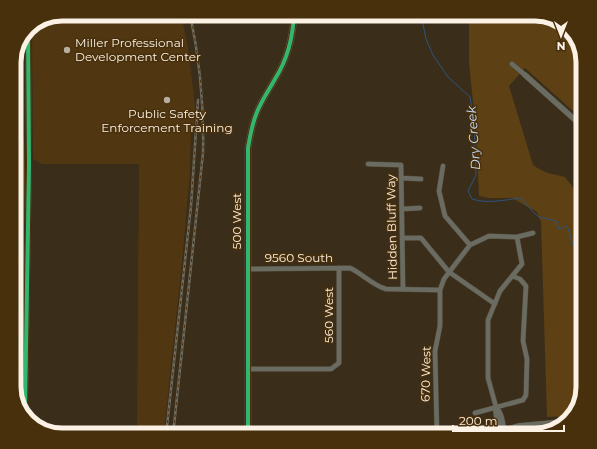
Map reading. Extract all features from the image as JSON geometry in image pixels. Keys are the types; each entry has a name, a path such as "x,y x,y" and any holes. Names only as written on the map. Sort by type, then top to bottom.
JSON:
{"main road":[{"name":"500 West","path":"248,428 247,160 250,136 257,111 285,59 293,21"}],"street":[{"path":"25,405 28,39"},
{"path":"512,64 576,121"},
{"name":"Hidden Bluff Way","path":"368,164 401,165 403,289"},
{"path":"443,166 439,191 445,216 470,245"},
{"path":"401,178 421,179"},
{"path":"402,209 420,208"},
{"path":"403,289 440,290 444,279 470,245 490,236 517,237 533,234"},
{"path":"503,428 488,378 488,320 500,291 522,264 517,237"},
{"path":"402,238 421,238 450,272 495,304"},
{"name":"560 West","path":"248,369 331,369 339,363 339,268"},
{"name":"9560 South","path":"248,269 350,268 359,272 377,286 386,289 403,289"},
{"path":"475,413 523,400 526,395 527,359 523,341 526,286 520,279 512,276"},
{"name":"670 West","path":"437,428 435,351 440,326 440,290"},
{"path":"512,428 518,426 555,423"}],"shaded area":[{"path":"62,21 182,21 188,47 195,109 194,127 191,128 190,172 164,428 137,428 139,164 42,164 33,159 33,33 46,24"},
{"path":"469,21 541,21 560,29 568,37 575,51 576,114 525,68 509,86 533,165 548,173 565,177 576,192 576,393 571,408 564,416 547,417 541,222 537,212 512,198 489,198 479,196 476,131 469,63"},
{"path":"22,54 25,171 21,391 21,390"}],"waterway":[{"name":"Dry Creek","path":"422,21 426,39 433,55 448,77 470,97 474,122 476,175 468,191 472,199 502,201 521,198 539,217 556,221 559,229 567,226 576,254"}],"railway":[{"path":"174,428 203,153 201,83 191,21"},
{"path":"167,428 191,206 198,100"}],"cycle path":[{"path":"248,428 248,148 252,126 257,112 286,56 291,40 293,21"},
{"path":"25,406 29,165 28,39"}],"place":[{"name":"Miller Professional Development Center","path":"67,50"},
{"name":"Public Safety Enforcement Training","path":"167,100"}]}
